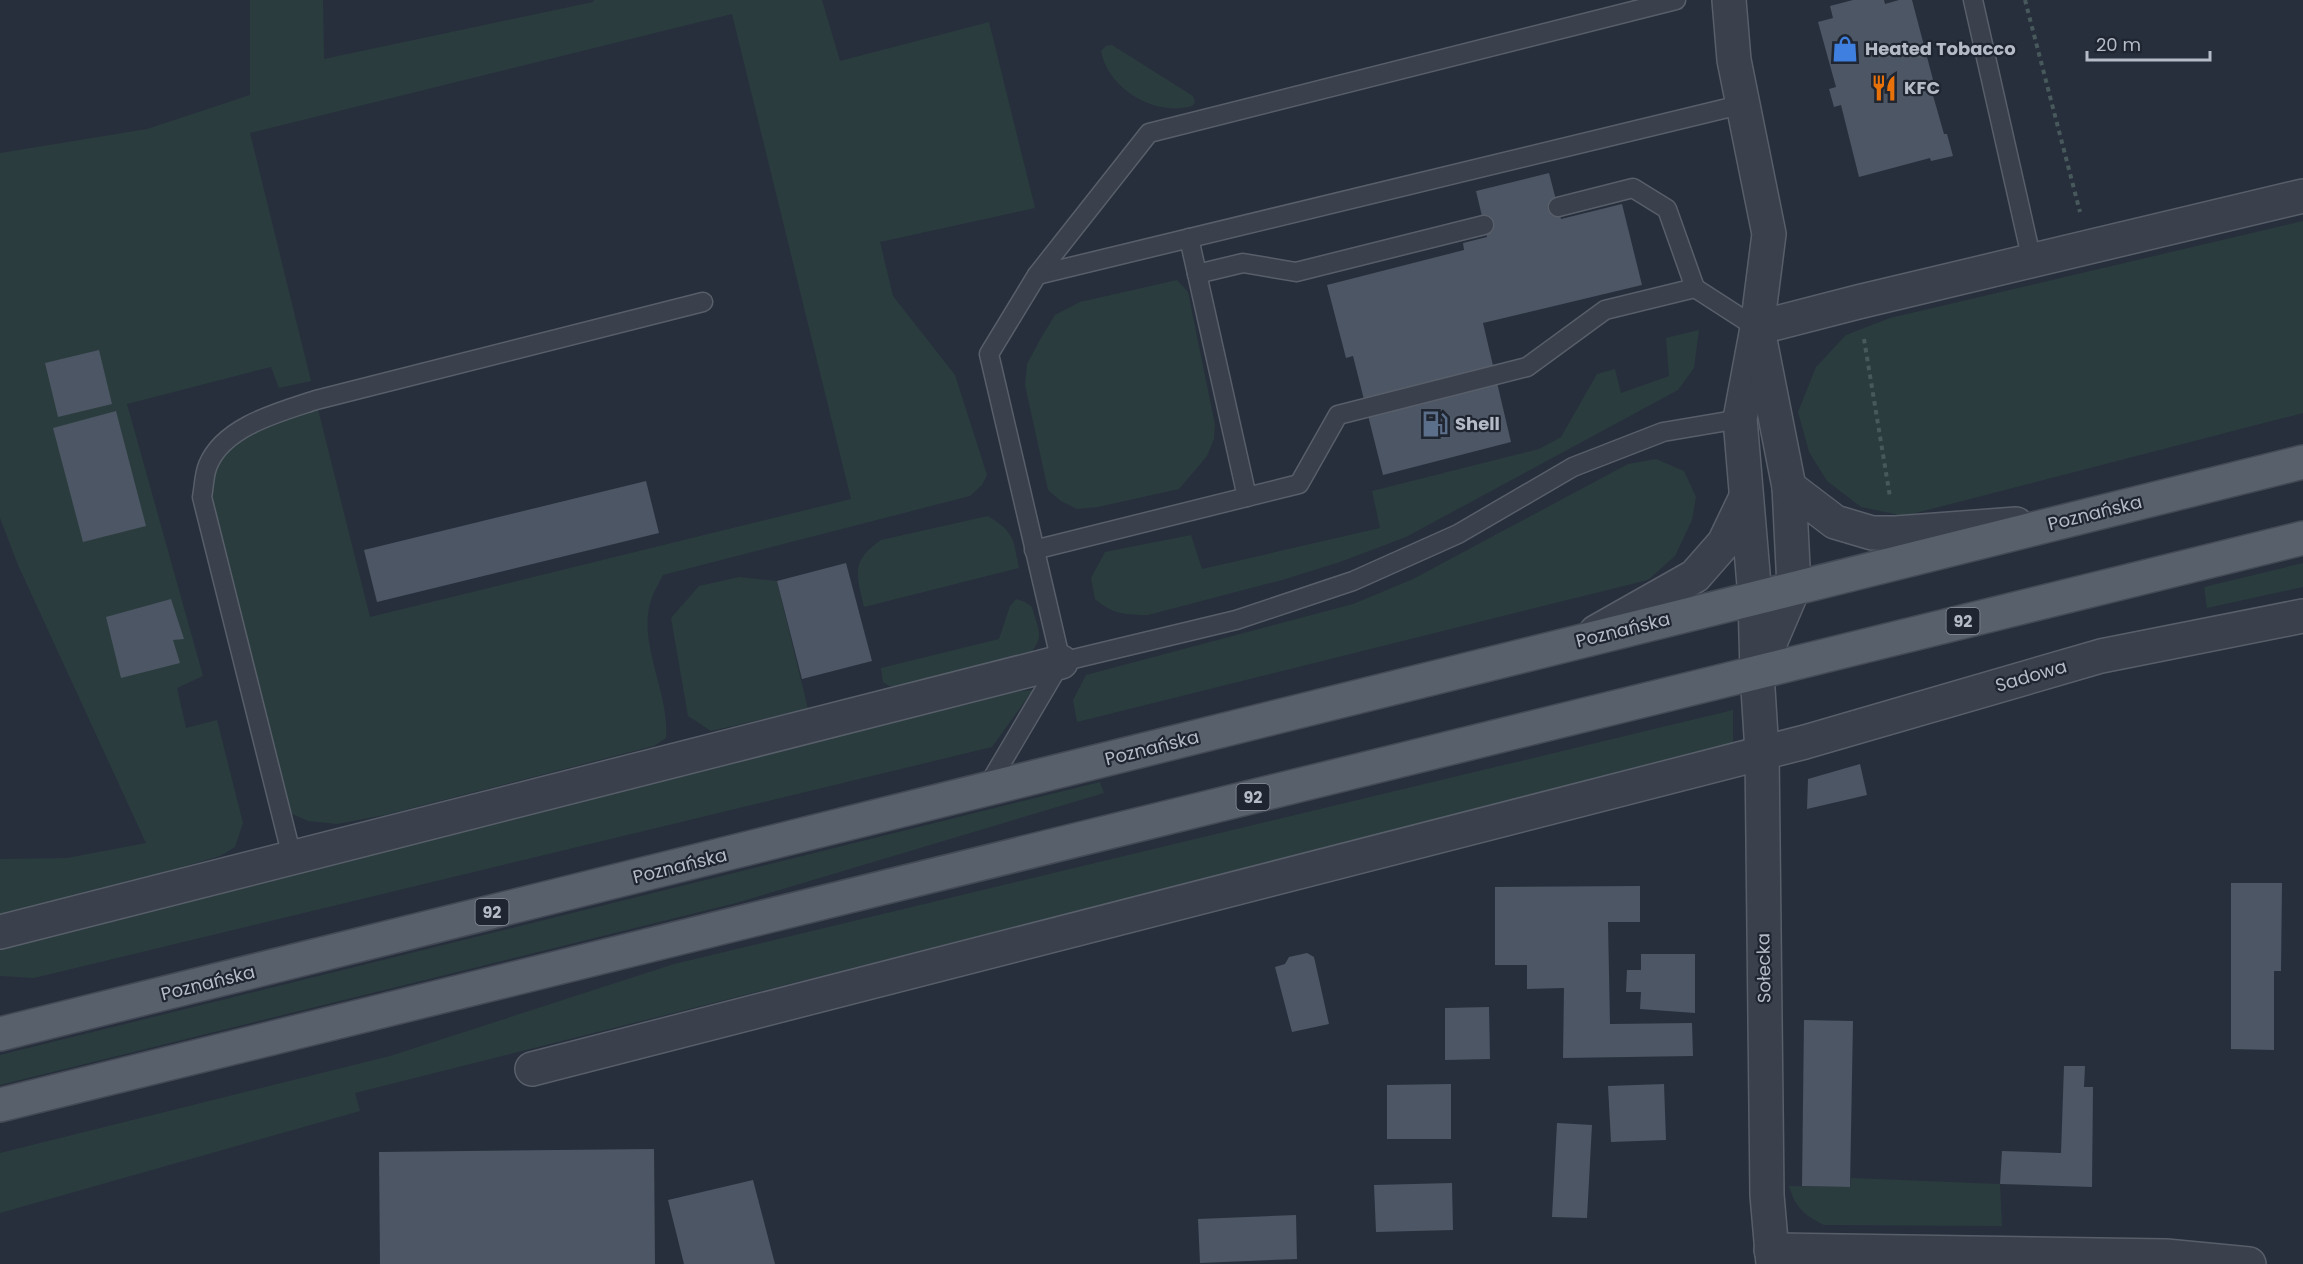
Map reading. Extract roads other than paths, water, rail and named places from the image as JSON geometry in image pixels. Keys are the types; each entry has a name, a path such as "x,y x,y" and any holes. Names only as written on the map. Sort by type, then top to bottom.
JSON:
{"main road":[{"name":"Poznańska","path":"0,1034 2303,462"},
{"name":"92","path":"0,1105 2303,538"}],"street":[{"name":"Sołecka","path":"1729,0 1734,60 1770,234 1757,328 1740,419 1755,597 1762,752 1767,1195 1772,1257"},
{"path":"1757,673 1794,587 1789,487 1757,328 2303,196"},
{"path":"1789,487 1835,522 1872,533 2065,520"},
{"path":"1578,642 1658,599 1695,576 1725,543 1747,495"},
{"name":"Sadowa","path":"532,1069 1805,742 2102,656 2303,616"},
{"path":"0,932 1061,662"},
{"path":"1772,1257 2166,1256 2249,1264"}],"lane":[{"path":"985,790 1061,662 989,354 1037,275 1149,133 1676,0"},
{"path":"1972,0 2032,261"},
{"path":"1037,275 1744,104"},
{"path":"1558,207 1633,188 1667,209 1695,288 1757,328"},
{"path":"1197,274 1243,263 1296,272 1484,225"},
{"path":"1189,238 1247,497"},
{"path":"1034,550 1299,484 1338,414 1527,367 1605,310 1695,288"},
{"path":"292,857 202,497 208,465 221,447 227,439 263,417 316,400 703,302"},
{"path":"1061,662 1236,620 1353,581 1458,534 1573,467 1663,432 1740,419"}],"place":[{"name":"Heated Tobacco","path":"1845,49"},
{"name":"KFC","path":"1884,88"},
{"name":"Shell","path":"1435,424"}]}
